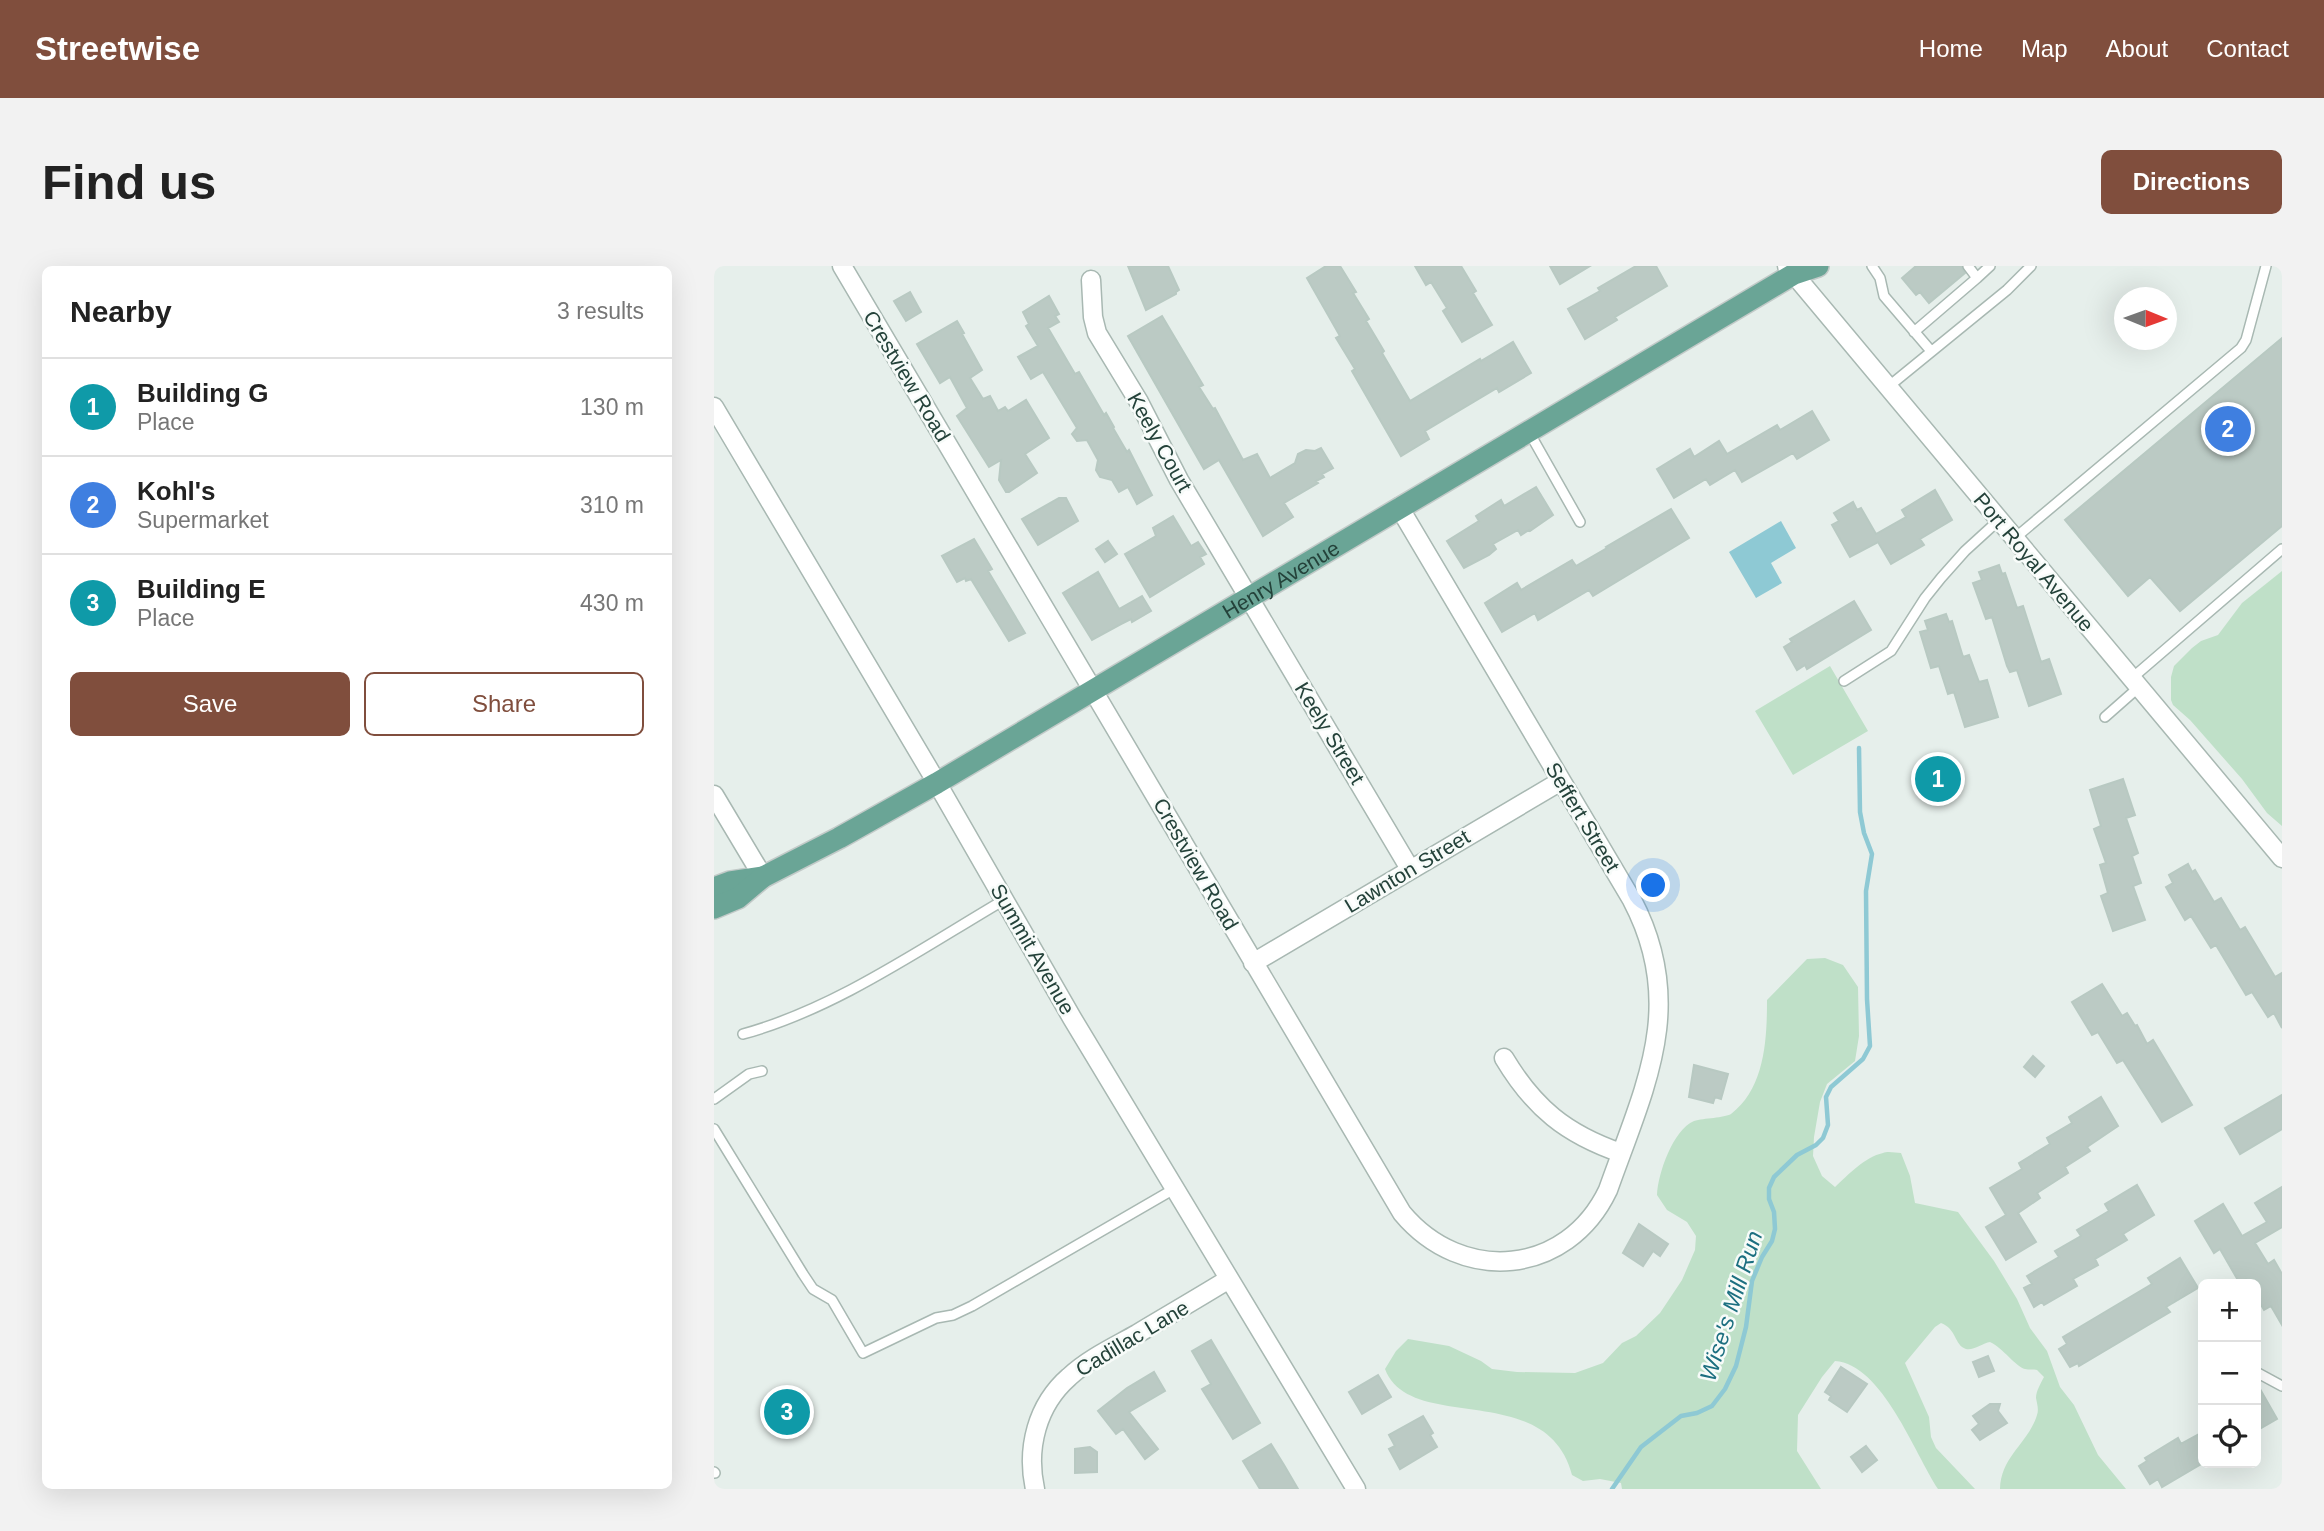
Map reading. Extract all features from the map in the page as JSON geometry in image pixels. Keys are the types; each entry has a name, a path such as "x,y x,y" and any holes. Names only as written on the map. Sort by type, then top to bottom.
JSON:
{"main road":[{"name":"Henry Avenue","path":"714,908 738,898 762,877 937,783 1793,269 1818,266"},
{"name":"Henry Avenue","path":"714,888 730,882 762,877"}],"street":[{"name":"Crestview Road","path":"842,266 1402,1213 1424,1236 1451,1253 1478,1260 1503,1262 1536,1255 1565,1241 1582,1228 1597,1210 1608,1190 1621,1153"},
{"name":"Port Royal Avenue","path":"1793,269 1998,520 2282,858"},
{"name":"Keely Court","path":"1091,280 1093,317 1097,333 1139,402 1179,480 1250,597"},
{"name":"Summit Avenue","path":"714,407 1174,1189 1356,1489"},
{"name":"Seffert Street","path":"1399,507 1638,911 1650,939 1656,967 1660,1017 1655,1053 1621,1153"},
{"name":"Keely Street","path":"1250,597 1410,869"},
{"name":"Lawnton Street","path":"1254,963 1561,780"},
{"path":"714,795 762,877"},
{"path":"1504,1058 1522,1086 1553,1118 1579,1136 1621,1153"},
{"name":"Cadillac Lane","path":"1035,1489 1032,1466 1034,1437 1044,1409 1060,1385 1088,1363 1229,1279"}],"lane":[{"path":"1872,266 1880,278 1884,296 1931,351"},
{"path":"1968,266 1985,269"},
{"path":"1888,387 2007,290 2031,266"},
{"path":"2015,538 2241,348 2246,340 2266,266"},
{"path":"1914,332 1985,269"},
{"path":"1528,430 1580,522"},
{"path":"1844,681 1891,651 1941,578 1998,520"},
{"path":"2105,717 2135,683 2282,549"},
{"path":"743,1034 776,1023 862,982 1004,900"},
{"path":"714,1098 749,1074 762,1071"},
{"path":"714,1129 803,1274 813,1289 832,1300 863,1353 936,1318 953,1315 972,1306 1174,1189"},
{"path":"2261,1375 2282,1386"}],"green space":[{"path":"2282,571 2282,826 2267,813 2242,779 2190,720 2173,705 2171,677 2174,666 2192,648 2201,641 2218,635 2242,603"},
{"path":"1830,666 1868,731 1793,775 1755,711"},
{"path":"1825,958 1843,965 1858,987 1859,1036 1855,1061 1827,1084 1820,1102 1813,1156 1822,1176 1835,1187 1870,1158 1885,1152 1901,1153 1910,1176 1915,1203 1958,1212 1994,1261 2017,1299 2030,1328 2047,1351 2060,1387 2074,1405 2098,1455 2126,1489 2000,1489 2005,1468 2028,1434 2037,1415 2036,1395 2044,1377 2037,1370 2021,1368 1990,1342 1972,1349 1962,1347 1950,1329 1941,1323 1905,1363 1929,1417 1931,1437 1936,1448 1975,1489 1938,1489 1896,1413 1882,1394 1868,1377 1852,1366 1835,1361 1798,1415 1797,1451 1821,1489 1622,1489 1621,1483 1600,1479 1583,1481 1572,1475 1558,1445 1536,1427 1508,1416 1421,1400 1399,1389 1385,1369 1396,1351 1408,1339 1449,1346 1492,1369 1575,1373 1603,1363 1622,1343 1636,1336 1660,1313 1682,1280 1695,1250 1696,1236 1687,1222 1667,1210 1657,1195 1660,1175 1673,1143 1686,1126 1694,1121 1731,1114 1742,1103 1751,1091 1762,1062 1767,1000 1807,959"}],"water":[{"path":"1781,521 1796,548 1771,563 1782,583 1756,598 1729,552"}],"building":[{"path":"1128,266 1168,266 1179,290 1146,310"},
{"path":"1326,266 1340,266 1356,292 1353,293 1369,319 1366,321 1384,351 1382,353 1410,401 1513,342 1531,373 1499,392 1497,388 1425,431 1429,439 1401,456 1352,371 1355,369 1336,338 1340,336 1307,278"},
{"path":"1415,266 1461,266 1492,325 1462,342 1443,311 1447,308 1431,282 1426,285"},
{"path":"1550,266 1590,266 1560,284"},
{"path":"1636,266 1656,266 1667,286 1615,317 1617,320 1585,339 1568,309"},
{"path":"1916,266 1961,266 1965,273 1929,303 1920,292 1916,295 1902,278"},
{"path":"910,292 921,312 906,321 894,301"},
{"path":"1049,296 1059,314 1055,316 1059,322 1048,328 1075,374 1079,372 1104,415 1106,413 1152,495 1137,504 1128,487 1119,492 1112,480 1100,477 1096,470 1098,460 1087,440 1077,441 1072,434 1077,428 1043,372 1031,379 1018,357 1038,346 1026,326 1029,324 1023,312"},
{"path":"1162,316 1203,385 1199,387 1213,409 1215,408 1243,460 1257,454 1270,478 1295,463 1298,454 1321,448 1333,468 1322,474 1324,477 1316,481 1318,483 1284,503 1293,517 1263,536 1219,460 1204,469 1128,336"},
{"path":"957,321 982,370 970,378 983,399 990,396 998,411 1005,407 1008,411 1026,400 1049,438 1025,454 1037,473 1009,492 1006,492 999,480 1001,460 989,467 957,416 967,408 950,377 940,383 917,344"},
{"path":"2282,338 2282,526 2180,611 2150,577 2128,596 2065,520"},
{"path":"1812,411 1829,440 1797,459 1793,453 1742,482 1735,470 1710,485 1706,479 1674,498 1657,469 1690,449 1694,457 1719,441 1727,454 1777,425 1780,430"},
{"path":"1536,487 1553,515 1530,531 1521,535 1518,530 1493,544 1496,549 1489,555 1464,568 1447,541 1479,521 1476,516 1501,500 1504,506"},
{"path":"1935,490 1952,520 1920,539 1924,545 1891,564 1878,542 1850,557 1832,525 1839,521 1834,513 1853,502 1857,510 1861,508 1876,534 1906,517 1902,510"},
{"path":"1059,498 1066,498 1078,521 1038,545 1022,519"},
{"path":"1671,509 1689,538 1593,596 1589,590 1538,620 1535,613 1502,632 1485,603 1517,583 1521,590 1572,560 1576,566"},
{"path":"1173,516 1191,546 1198,542 1206,554 1200,557 1204,564 1150,597 1125,554 1156,536 1153,528"},
{"path":"974,539 992,569 988,571 1025,633 1009,641 971,579 966,581 965,578 957,582 942,556"},
{"path":"1108,541 1117,554 1105,562 1096,549"},
{"path":"1999,565 2002,574 2005,573 2017,608 2023,606 2041,662 2049,659 2061,694 2029,706 2017,670 2010,672 1992,617 1986,619 1973,583 1982,580 1979,572"},
{"path":"1098,572 1119,609 1142,596 1151,611 1092,640 1063,593"},
{"path":"1854,601 1871,630 1807,669 1805,665 1797,670 1784,647 1792,642 1790,639"},
{"path":"1946,614 1949,622 1952,621 1963,657 1969,655 1979,682 1987,680 1998,717 1965,727 1954,692 1948,694 1939,666 1931,668 1920,632 1928,630 1925,621"},
{"path":"2123,779 2135,815 2126,818 2138,853 2132,856 2141,883 2133,886 2145,920 2113,931 2101,896 2108,893 2100,865 2106,863 2094,829 2101,826 2090,790"},
{"path":"2188,864 2192,872 2195,870 2214,902 2221,898 2240,930 2245,927 2275,977 2282,973 2282,1028 2274,1013 2268,1017 2252,992 2246,995 2216,945 2211,948 2191,916 2185,920 2166,887 2173,883 2169,875"},
{"path":"2102,984 2122,1016 2127,1013 2135,1026 2137,1025 2147,1044 2153,1040 2192,1105 2162,1122 2123,1060 2117,1063 2098,1032 2092,1035 2072,1002"},
{"path":"2033,1056 2044,1066 2035,1077 2024,1067"},
{"path":"1694,1065 1728,1074 1721,1099 1715,1097 1713,1103 1689,1097"},
{"path":"2282,1095 2282,1129 2240,1154 2225,1128"},
{"path":"2101,1097 2118,1126 2087,1147 2090,1151 2065,1167 2068,1173 2037,1193 2040,1198 2018,1213 2036,1242 2006,1260 1986,1227 2006,1215 1990,1188 2022,1169 2019,1163 2050,1144 2047,1138 2072,1123 2069,1117"},
{"path":"2137,1185 2154,1215 2123,1234 2127,1240 2095,1259 2098,1265 2073,1279 2077,1286 2044,1305 2042,1302 2034,1307 2024,1288 2032,1284 2027,1276 2059,1257 2055,1251 2081,1236 2077,1230 2109,1211 2105,1204"},
{"path":"2282,1187 2282,1227 2255,1243 2268,1264 2274,1260 2282,1274 2282,1325 2271,1306 2264,1310 2261,1305 2261,1279 2237,1279 2220,1249 2214,1253 2195,1221 2223,1204 2242,1236 2267,1222 2255,1203"},
{"path":"1639,1224 1668,1244 1660,1256 1653,1251 1643,1266 1623,1253"},
{"path":"2180,1258 2198,1288 2166,1307 2170,1312 2079,1366 2078,1363 2070,1367 2059,1349 2067,1344 2063,1337 2152,1284 2148,1278"},
{"path":"1211,1340 1260,1423 1233,1439 1202,1389 1211,1384 1192,1351"},
{"path":"1988,1356 1994,1371 1979,1377 1973,1362"},
{"path":"1841,1367 1867,1384 1847,1412 1829,1400 1831,1396 1825,1392"},
{"path":"1154,1372 1165,1391 1129,1412 1158,1449 1145,1459 1123,1429 1116,1434 1098,1411 1127,1388"},
{"path":"1378,1375 1391,1397 1362,1414 1349,1392"},
{"path":"2261,1391 2277,1419 2261,1428"},
{"path":"1990,1404 2000,1404 1998,1411 2007,1423 1980,1440 1972,1430 1979,1424 1973,1416"},
{"path":"1423,1416 1433,1433 1430,1435 1437,1447 1400,1469 1389,1449 1395,1446 1389,1435"},
{"path":"2198,1435 2198,1466 2162,1487 2158,1479 2150,1484 2139,1466 2147,1461 2145,1458 2178,1438 2181,1444"},
{"path":"1271,1444 1298,1489 1260,1489 1243,1461"},
{"path":"1866,1446 1877,1460 1862,1472 1851,1457"},
{"path":"1090,1447 1097,1452 1097,1472 1075,1473 1075,1449"}],"waterway":[{"name":"Wise's Mill Run","path":"1612,1489 1641,1447 1681,1416 1712,1406 1725,1389 1736,1366 1746,1327 1752,1281 1772,1241 1775,1229 1769,1188 1774,1177 1797,1155 1823,1138 1828,1125 1826,1097 1831,1087 1863,1059 1870,1046 1866,891 1872,854 1860,812 1859,748"}],"place":[{"name":"Kohl's","path":"2228,429"},
{"name":"Building G","path":"1938,779"},
{"name":"Building E","path":"787,1412"}]}
